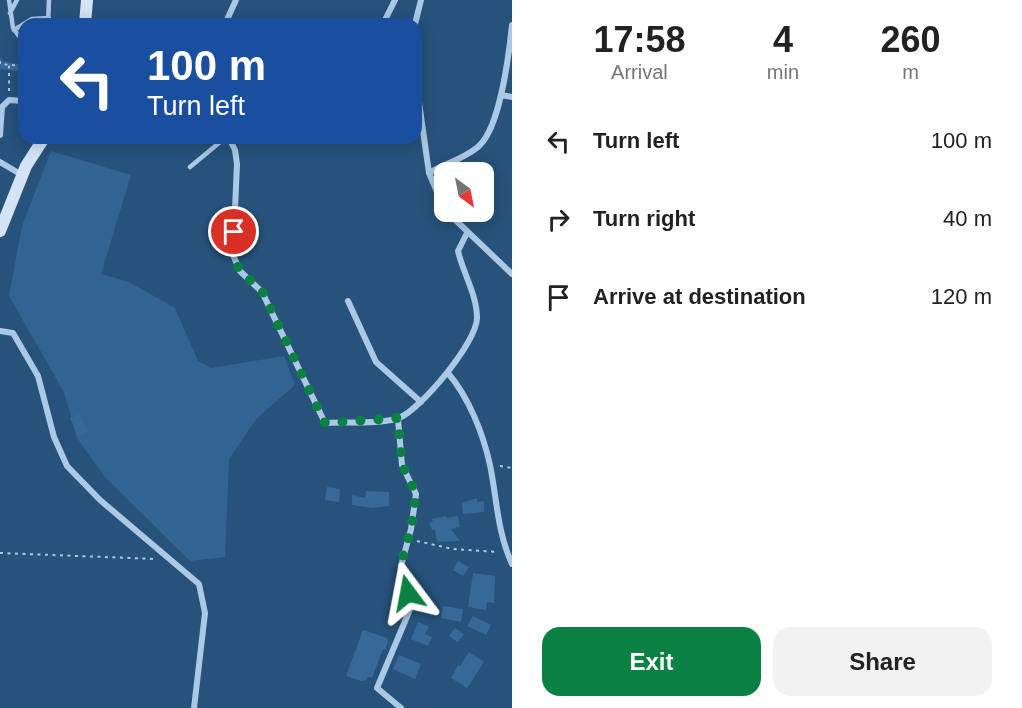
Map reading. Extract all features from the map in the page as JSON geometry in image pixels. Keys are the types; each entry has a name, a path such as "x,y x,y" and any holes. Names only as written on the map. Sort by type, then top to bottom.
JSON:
{"street":[{"path":"86,18 87,0"},
{"path":"228,18 236,0"},
{"path":"386,18 395,0"},
{"path":"416,18 421,0"},
{"path":"429,173 481,144 501,95 510,59 512,25"},
{"path":"501,95 512,97"},
{"path":"0,135 2,106 9,100 18,101"},
{"path":"422,123 429,173 434,185"},
{"path":"0,231 22,174 40,144"},
{"path":"231,144 235,150 237,164 233,255 240,271 262,291 325,423 398,418 421,402 448,373 477,320 474,300 458,251 467,233"},
{"path":"0,162 22,174"},
{"path":"456,222 512,274"},
{"path":"348,301 376,363 421,402"},
{"path":"0,331 13,333 38,376 54,437 67,466 100,500 199,584 205,613 194,708"},
{"path":"448,373 457,384 474,417 490,465 495,506 512,564"},
{"path":"398,418 402,465 416,494 409,535 400,566 411,607 377,688 401,708"}],"lane":[{"path":"9,0 14,30 18,35"},
{"path":"10,13 17,0"},
{"path":"48,18 49,0"},
{"path":"14,30 18,28"},
{"path":"190,166 219,144"}],"path":[{"path":"0,61 0,64 18,65"},
{"path":"9,64 9,100"},
{"path":"490,465 512,468"},
{"path":"409,535 419,542 453,549 496,552 506,549"},
{"path":"0,553 166,560 170,558"}],"shaded area":[{"path":"51,151 131,175 101,274 129,282 175,308 198,361 211,368 284,356 295,385 256,419 229,459 225,557 190,561 104,476 77,438 64,392 9,296 22,226"}],"building":[{"path":"0,56 2,61 18,64 18,71 0,69"},
{"path":"79,414 87,432 78,436 70,418"},
{"path":"327,487 340,489 339,502 325,500"},
{"path":"366,491 389,492 389,506 372,508 352,505 352,495 365,498"},
{"path":"477,498 477,502 484,501 484,512 463,514 462,503"},
{"path":"446,516 447,518 458,516 460,527 451,529 460,541 437,542 435,529 432,530 429,523 433,521 432,519"},
{"path":"458,561 469,567 463,576 453,570"},
{"path":"473,573 495,576 494,603 487,602 486,610 468,607"},
{"path":"443,606 463,609 461,622 441,618"},
{"path":"473,616 491,625 486,635 467,626"},
{"path":"418,622 429,627 425,634 432,637 428,646 411,639"},
{"path":"455,628 464,634 458,642 449,636"},
{"path":"363,630 387,638 388,642 372,678 368,677 362,681 346,676"},
{"path":"469,652 484,662 467,688 451,678"},
{"path":"399,655 421,664 415,679 393,669"}],"route":[{"path":"234,232 233,255 240,271 262,291 325,423 398,418 402,465 416,494 411,529 400,566 408,593"}]}
